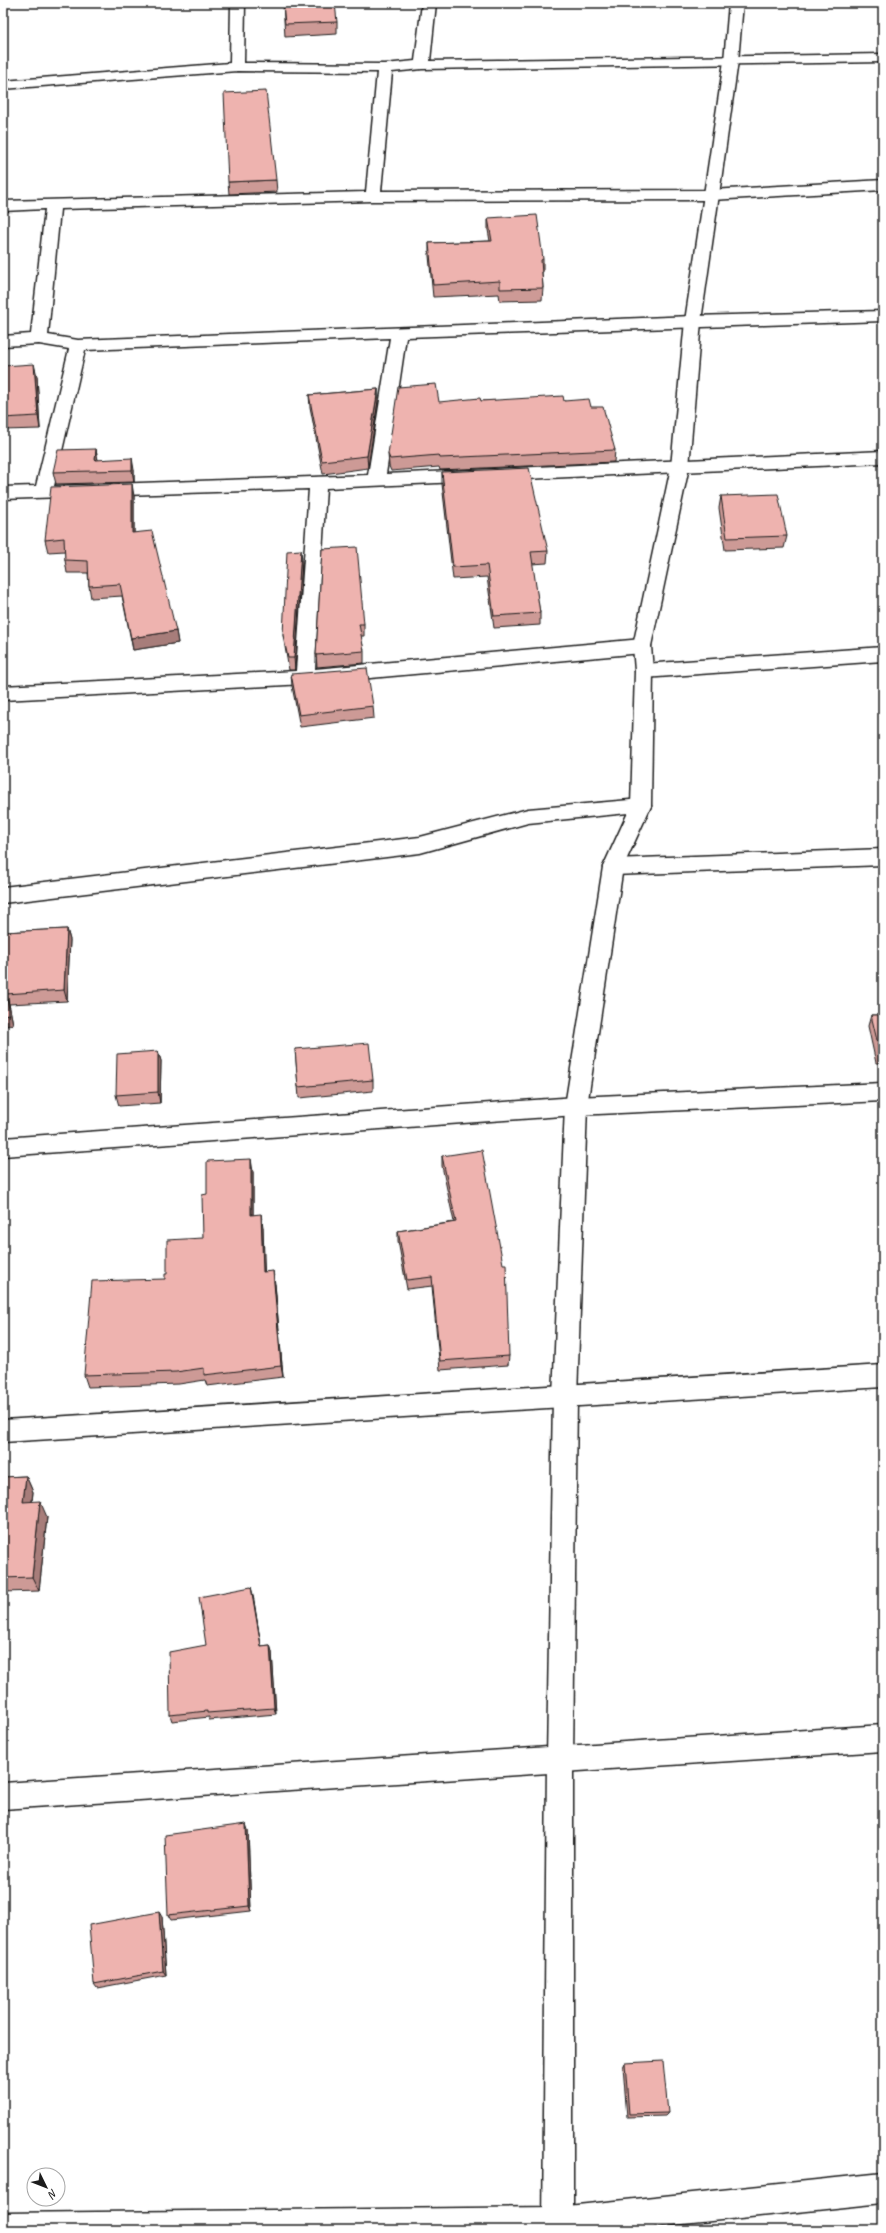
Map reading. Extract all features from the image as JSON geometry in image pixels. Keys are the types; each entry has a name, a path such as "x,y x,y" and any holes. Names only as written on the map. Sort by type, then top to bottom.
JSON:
{"street":[{"path":"237,67 238,3"},
{"path":"422,65 429,3"},
{"path":"558,2226 560,1760 565,1397 576,1106 613,867 642,806 644,671 642,646 680,467 693,321 731,61 736,3"},
{"path":"3,85 237,67 385,68 422,65 883,58"},
{"path":"373,196 385,68"},
{"path":"3,206 53,206 373,196 711,195 883,186"},
{"path":"38,339 53,206"},
{"path":"3,341 38,339 78,345 693,321 883,316"},
{"path":"376,480 399,332"},
{"path":"44,491 78,345"},
{"path":"3,492 318,483 883,457"},
{"path":"305,677 318,483"},
{"path":"3,693 305,677 642,646"},
{"path":"644,671 883,654"},
{"path":"3,895 420,845 528,816 642,806"},
{"path":"613,867 883,857"},
{"path":"3,1147 576,1106 883,1092"},
{"path":"3,1431 883,1376"},
{"path":"3,1796 883,1738"},
{"path":"3,2228 558,2226 883,2188"}],"building":[{"path":"283,3 335,3 337,22 285,24"},
{"path":"266,91 276,180 228,182 224,93"},
{"path":"537,215 543,259 541,260 543,288 500,289 500,281 433,285 429,243 492,241 488,218"},
{"path":"34,364 38,416 3,418 3,366"},
{"path":"436,384 439,402 480,398 481,401 563,396 564,401 589,399 591,407 603,407 615,450 440,458 439,455 390,459 388,454 398,387"},
{"path":"378,389 367,456 322,461 309,395"},
{"path":"96,449 95,460 132,458 132,470 53,472 58,450"},
{"path":"529,468 548,551 531,552 540,613 494,616 487,565 453,567 442,472"},
{"path":"132,484 132,533 152,531 176,631 131,638 120,584 89,586 88,561 65,560 64,538 45,540 51,487"},
{"path":"778,494 787,536 727,538 721,496"},
{"path":"357,547 364,624 359,624 364,651 316,655 322,549"},
{"path":"301,550 294,658 288,658 283,635 287,551"},
{"path":"367,668 373,706 299,715 291,674"},
{"path":"67,929 64,990 6,994 10,1014 3,1015 3,932"},
{"path":"871,1015 883,1015 883,1052 880,1053"},
{"path":"369,1043 373,1080 298,1087 295,1049"},
{"path":"158,1051 158,1092 116,1095 117,1054"},
{"path":"482,1150 503,1264 506,1264 509,1356 440,1361 432,1277 407,1280 398,1231 456,1222 442,1156"},
{"path":"251,1159 251,1215 261,1214 263,1272 273,1271 281,1366 204,1375 204,1368 176,1372 84,1375 92,1281 165,1279 165,1274 167,1274 167,1240 203,1238 202,1195 207,1194 207,1161"},
{"path":"26,1476 23,1502 40,1501 32,1577 3,1578 3,1477"},
{"path":"251,1587 261,1646 270,1645 274,1708 207,1713 207,1711 170,1715 169,1652 206,1645 199,1597"},
{"path":"246,1824 249,1906 168,1915 165,1835"},
{"path":"159,1912 163,1971 94,1984 89,1925"},
{"path":"663,2061 668,2113 629,2114 625,2063"}]}
